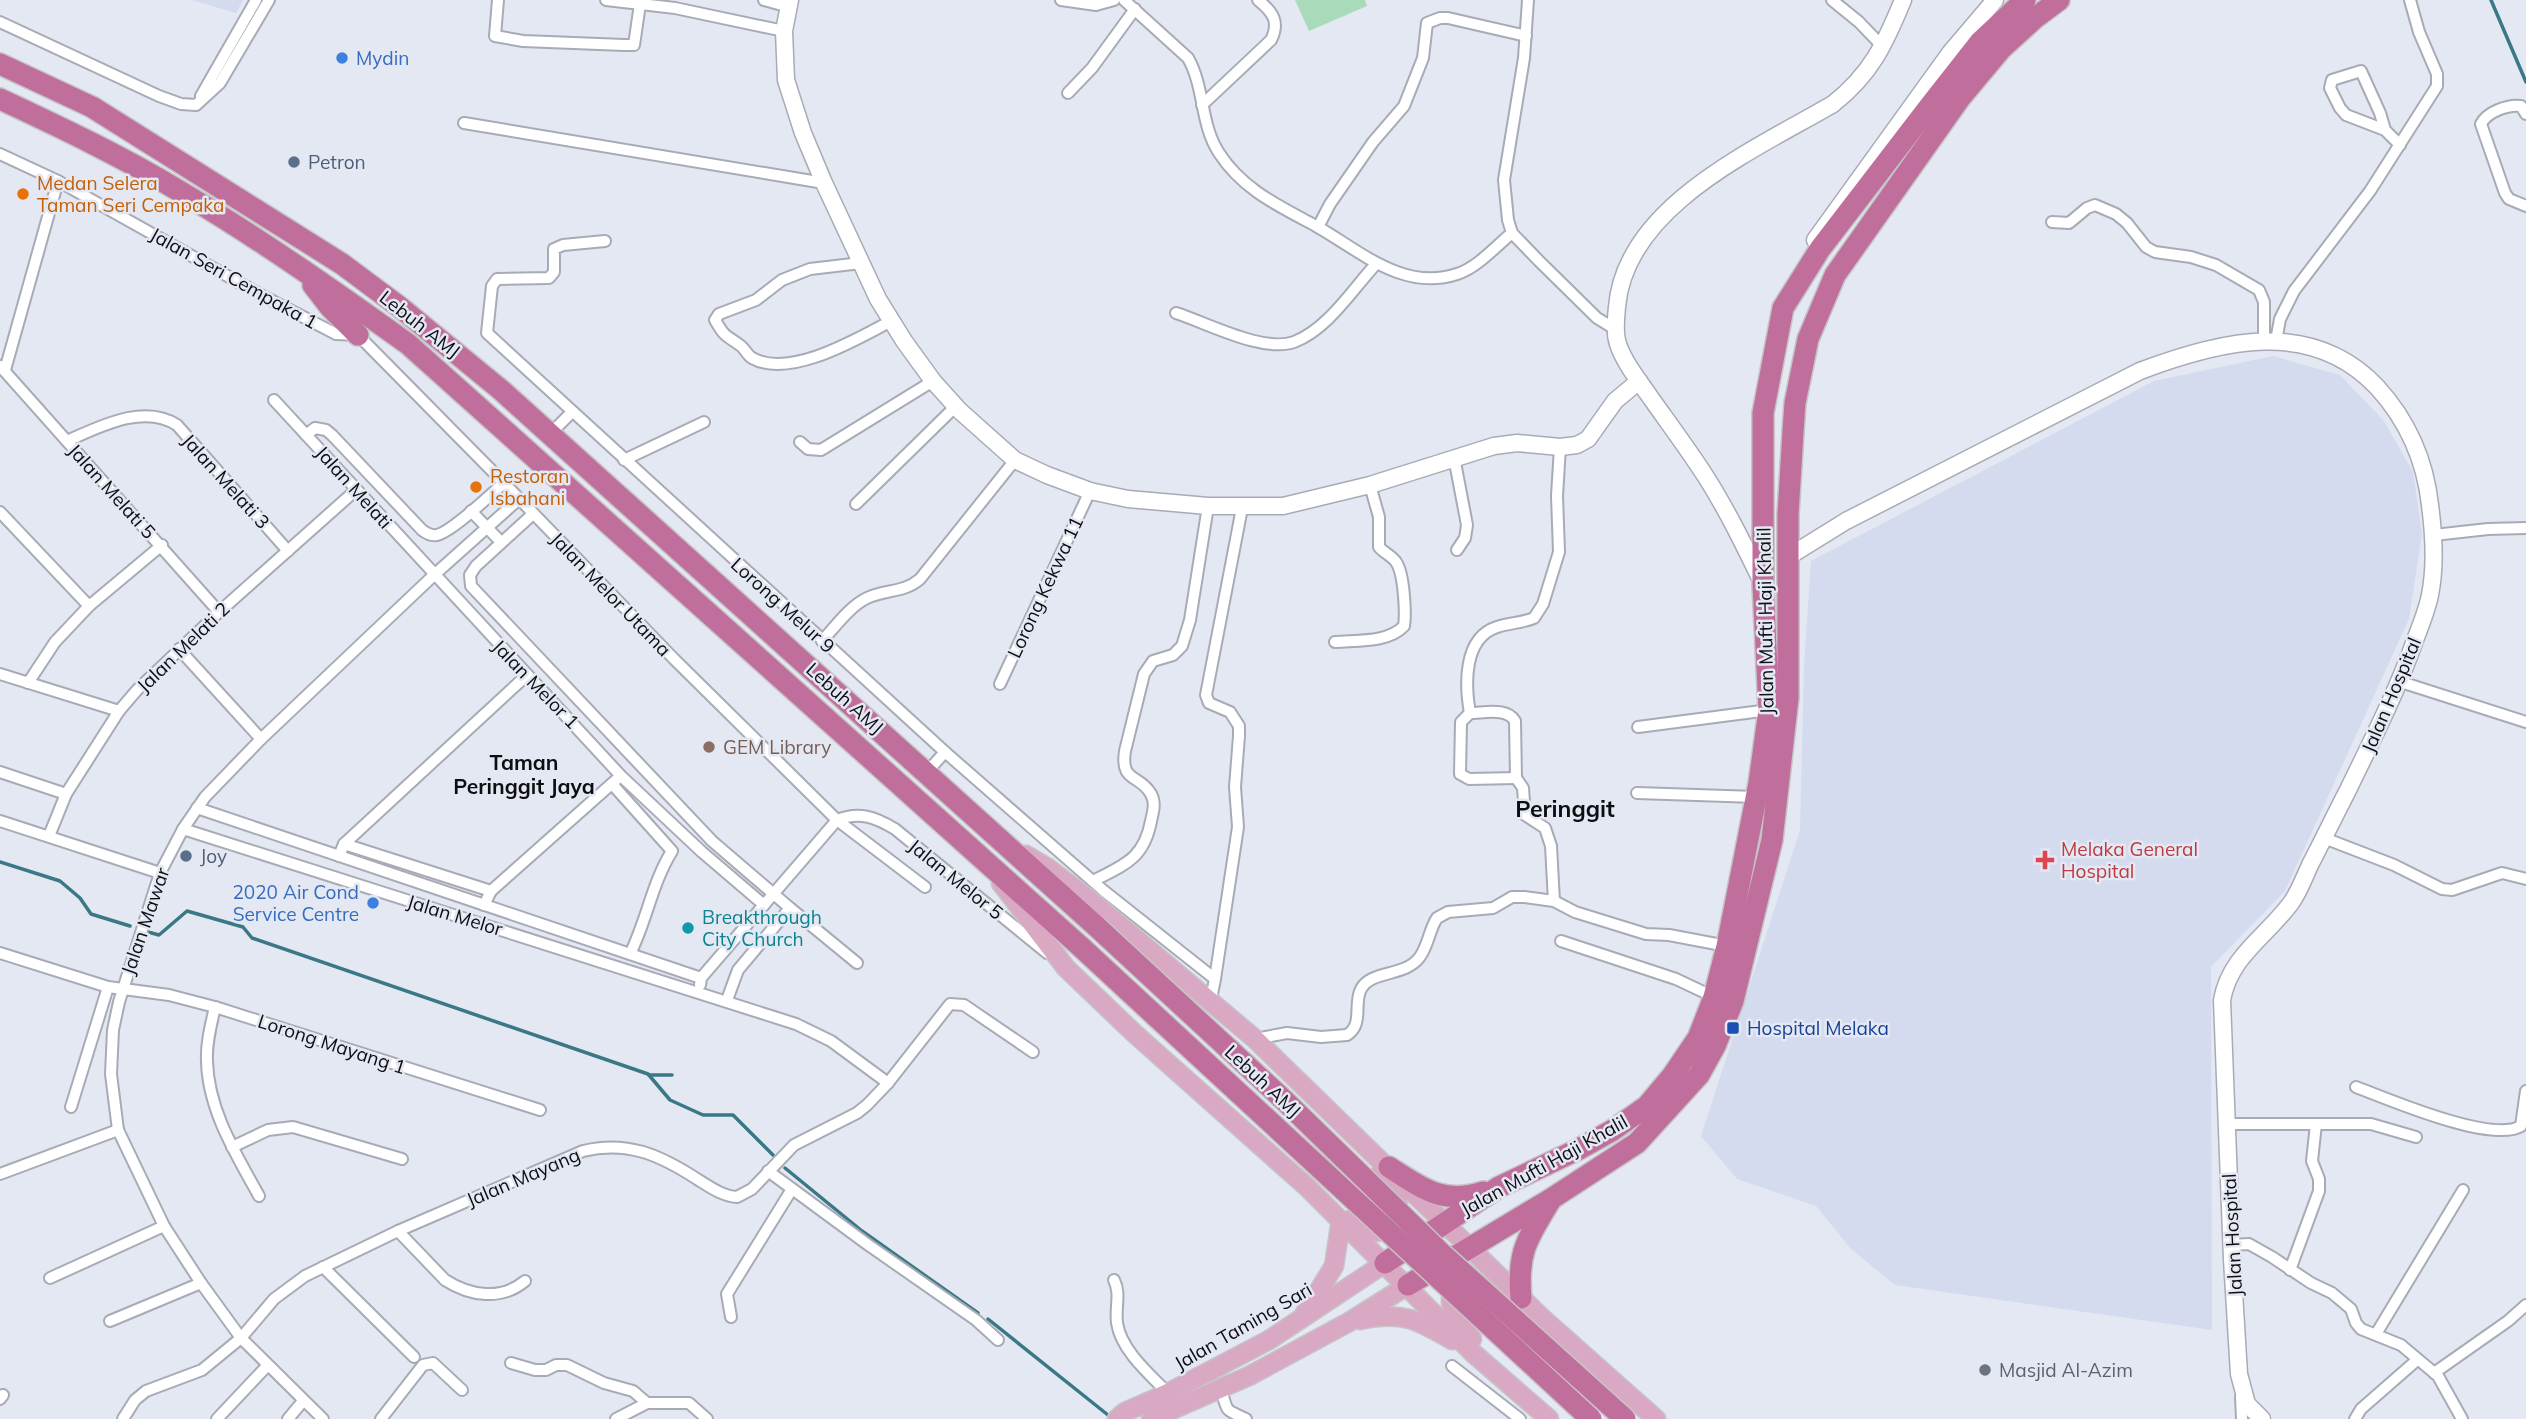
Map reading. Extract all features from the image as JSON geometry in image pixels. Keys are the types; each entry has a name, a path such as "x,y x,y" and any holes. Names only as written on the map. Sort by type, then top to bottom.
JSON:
{"highway":[{"path":"1783,308 1820,249 1980,42 2025,0"},
{"name":"Jalan Mufti Haji Khalil","path":"1408,1285 1551,1199 1637,1143 1699,1075 1725,1024 1747,947 1772,840 1788,698 1788,529 1795,403 1808,339 1819,307 1835,275 1960,98 2001,49 2059,0"},
{"name":"Lebuh AMJ","path":"0,64 92,107 342,264 452,349 1004,841 1285,1101 1441,1253 1625,1419"},
{"name":"Lebuh AMJ","path":"0,99 79,136 181,192 299,267 408,344 976,850 1591,1419"},
{"path":"299,267 330,307 358,335"},
{"name":"Jalan Mufti Haji Khalil","path":"1385,1263 1499,1187 1590,1142 1647,1106 1673,1075 1698,1038 1714,997 1727,946 1756,797 1769,710 1763,585 1763,412 1783,308"},
{"path":"1389,1167 1431,1193 1445,1197 1469,1197 1499,1187"},
{"path":"1521,1298 1520,1261 1525,1243 1551,1199"}],"main road":[{"path":"1980,42 2011,0"},
{"path":"1004,841 1097,896 1255,1039 1540,1316 1656,1419"},
{"path":"976,850 1066,968 1145,1043 1307,1187 1408,1285 1473,1353 1549,1419"},
{"path":"1307,1187 1365,1230 1376,1232 1386,1228 1398,1206 1398,1197 1393,1186 1334,1115"},
{"path":"1299,1322 1334,1266 1341,1220"},
{"name":"Jalan Taming Sari","path":"1117,1419 1125,1412 1168,1393 1299,1322 1385,1263"},
{"name":"Jalan Taming Sari","path":"1151,1419 1221,1389 1349,1322 1408,1285"},
{"path":"1491,1368 1454,1313 1451,1299 1455,1289 1460,1286 1474,1287 1540,1316"},
{"path":"1349,1322 1389,1315 1407,1318 1426,1325 1473,1353"}],"street":[{"path":"196,104 256,0"},
{"path":"0,22 159,96 181,104 196,104 220,83 269,0"},
{"path":"498,0 495,36 523,41 624,45 634,44 640,4"},
{"path":"606,0 675,8 784,32"},
{"path":"764,0 790,3 784,32 786,80 803,133 824,183 891,321 933,381 956,406 1015,460 1047,475 1090,491 1128,499 1242,508 1283,506 1370,485 1454,457 1505,444 1533,443 1560,447 1577,445 1588,439 1615,401 1639,381"},
{"path":"1061,0 1096,5 1114,0"},
{"path":"1125,0 1188,58 1199,85 1208,130 1217,150 1229,168 1261,195 1376,264 1422,278 1457,274 1471,267 1512,233"},
{"path":"1202,105 1271,40 1276,31 1275,18 1258,0"},
{"path":"1528,0 1526,36 1504,180 1512,233 1597,318 1615,329"},
{"path":"1832,0 1883,47"},
{"path":"1763,585 1739,533 1706,478 1622,354 1615,329 1617,298 1636,248 1657,221 1691,190 1717,172 1833,104 1847,92 1873,64 1903,0"},
{"name":"Jalan Mufti Haji Khalil","path":"1783,308 1800,263 1819,234 1950,53 1995,0"},
{"path":"2270,341 2294,291 2370,191 2437,86 2437,74 2419,32 2410,0"},
{"path":"1068,93 1093,68 1135,9"},
{"path":"1318,227 1330,204 1373,142 1404,106 1423,58 1427,23 1448,18 1526,36"},
{"path":"2385,130 2361,71 2332,80 2330,88 2346,115 2385,130 2400,145"},
{"path":"2526,114 2521,106 2514,105 2488,114 2481,124 2505,193 2509,199 2526,206"},
{"path":"464,123 824,183"},
{"name":"Jalan Seri Cempaka 1","path":"0,153 58,181 324,328 336,334 358,335"},
{"path":"3,368 58,181"},
{"path":"2052,222 2068,223 2095,205 2122,219 2146,247 2155,252 2190,257 2216,265 2259,290 2264,302 2270,341"},
{"name":"Lorong Melur 9","path":"605,241 563,245 554,250 554,272 549,278 497,279 492,286 487,333 945,752 1093,881 1097,896 1215,979"},
{"path":"861,263 810,269 782,280 756,300 719,314 715,320 724,337 743,347 750,357 765,362 783,363 815,358 891,321"},
{"path":"1176,313 1259,342 1293,342 1306,336 1336,310 1376,264"},
{"name":"Jalan Melor Utama","path":"358,335 674,659 837,820"},
{"name":"Jalan Hospital","path":"1788,556 1846,521 2140,371 2186,353 2221,345 2270,341 2317,348 2335,355 2365,375 2400,415 2419,453 2429,494 2434,535 2430,595 2401,682 2292,902 2230,972 2222,1000 2239,1374 2247,1404 2262,1419"},
{"name":"Jalan Melati 5","path":"3,368 219,612"},
{"path":"800,442 808,449 821,450 933,381"},
{"name":"Jalan Melati","path":"274,400 434,575"},
{"path":"856,504 956,406"},
{"path":"550,435 572,412"},
{"name":"Jalan Melati 3","path":"67,441 109,423 159,416 177,425 288,551"},
{"path":"624,460 704,422"},
{"path":"306,435 315,428 326,430 422,530 430,535 440,535 505,483"},
{"path":"1469,713 1467,675 1475,644 1497,626 1534,618 1543,604 1559,552 1557,496 1560,447"},
{"path":"1454,457 1467,525 1465,538 1457,550"},
{"path":"822,640 864,599 900,590 920,579 1015,460"},
{"path":"1335,642 1391,635 1404,626 1401,572 1398,564 1379,547 1379,517 1370,485"},
{"name":"Jalan Melati 2","path":"49,836 66,794 119,711 179,649 356,490"},
{"name":"Lorong Kekwa 11","path":"1000,684 1090,491"},
{"name":"Jalan Mawar","path":"323,1419 241,1339 201,1283 164,1226 118,1130 111,1074 113,1030 121,990 160,873 197,808 261,738 519,499"},
{"path":"380,516 395,502"},
{"path":"1093,881 1129,862 1139,853 1146,840 1154,803 1148,790 1126,772 1123,762 1125,751 1144,674 1153,662 1173,655 1182,646 1191,620 1208,506"},
{"path":"1210,999 1238,827 1235,787 1239,736 1235,718 1230,712 1209,703 1206,695 1242,508"},
{"path":"0,512 89,606"},
{"path":"471,512 500,542"},
{"path":"533,514 476,566 470,575 471,586 712,841 857,963"},
{"path":"2434,535 2526,528"},
{"path":"1788,529 1818,538"},
{"path":"28,682 55,642 89,606 162,545"},
{"name":"Jalan Melor 1","path":"434,575 589,739 617,780 764,905"},
{"path":"492,638 506,624"},
{"path":"179,649 261,738"},
{"path":"0,674 119,711"},
{"path":"339,856 344,844 527,675"},
{"path":"2401,682 2526,722"},
{"path":"1638,727 1769,710"},
{"path":"1516,778 1469,779 1460,774 1460,729 1464,717 1469,713 1505,712 1512,715 1515,721 1516,778 1523,788 1525,815 1545,828 1552,846 1554,901"},
{"path":"589,739 603,727"},
{"path":"927,772 945,752"},
{"path":"0,772 66,794"},
{"path":"484,905 491,891 617,780 672,851 654,885 638,939 630,954"},
{"path":"1637,793 1756,797"},
{"name":"Jalan Melor","path":"197,808 701,978"},
{"name":"Jalan Melor 5","path":"837,820 851,814 864,815 881,820 895,829 1066,968"},
{"path":"698,991 701,978 837,820 925,887"},
{"path":"0,821 160,873"},
{"name":"Jalan Melor","path":"183,829 727,1000 813,1031 888,1083"},
{"path":"2324,838 2394,864 2442,889 2452,890 2502,873 2526,879"},
{"path":"344,844 491,891"},
{"path":"370,888 376,869"},
{"path":"1255,1039 1287,1033 1321,1037 1347,1035 1355,1026 1362,988 1375,978 1403,971 1419,958 1437,918 1448,912 1493,908 1512,897 1554,901 1616,927 1646,934 1669,935 1727,946"},
{"path":"727,1000 738,970 790,908"},
{"path":"542,942 547,926"},
{"path":"1561,941 1676,979 1714,997"},
{"name":"Lorong Mayang 1","path":"0,953 108,987 169,995 215,1007 541,1110"},
{"path":"71,1107 108,987"},
{"name":"Jalan Mayang","path":"123,1419 135,1400 146,1391 202,1370 241,1339 274,1299 289,1286 398,1231 583,1151 603,1146 624,1147 664,1160 728,1196 737,1197 746,1194 794,1144 857,1113 888,1083 950,1004 964,1005 1034,1052"},
{"path":"215,1007 207,1059 209,1084 232,1147 258,1196"},
{"path":"97,1025 113,1030"},
{"path":"2356,1087 2437,1117 2485,1129 2516,1129 2521,1126 2526,1090"},
{"path":"2227,1124 2371,1124 2416,1137"},
{"path":"2290,1270 2319,1191 2319,1179 2312,1161 2316,1124"},
{"path":"232,1147 268,1130 293,1126 402,1159"},
{"path":"0,1174 118,1130"},
{"path":"768,1171 976,1320 998,1340"},
{"path":"731,1317 727,1294 792,1189"},
{"path":"2376,1334 2463,1190"},
{"path":"50,1278 164,1226"},
{"path":"398,1231 454,1286 485,1294 502,1295 525,1281"},
{"path":"2232,1245 2249,1244 2332,1293 2351,1309 2361,1329 2401,1345 2434,1373 2462,1419"},
{"path":"323,1267 414,1357"},
{"path":"1114,1280 1117,1287 1119,1332 1124,1342 1168,1393"},
{"path":"110,1321 201,1283"},
{"path":"2434,1373 2508,1321 2526,1305"},
{"path":"2355,1419 2361,1409 2417,1360"},
{"path":"381,1419 423,1365 433,1363 462,1390"},
{"path":"511,1363 535,1370 567,1365 604,1383 634,1391 647,1403"},
{"path":"217,1419 267,1366"},
{"path":"1452,1366 1520,1419"},
{"path":"2239,1374 2242,1419"},
{"path":"1221,1389 1226,1407 1236,1416 1246,1419"},
{"path":"288,1419 303,1401"},
{"path":"616,1419 647,1403 689,1403 707,1419"}],"shaded area":[{"path":"192,0 243,0 236,13"},
{"name":"Melaka General Hospital","path":"2273,356 2340,375 2384,421 2413,472 2422,533 2409,619 2285,891 2211,967 2212,1330 1895,1285 1851,1249 1816,1206 1737,1179 1701,1136 1800,830 1804,666 1811,561 2154,381"}],"green space":[{"path":"1295,0 1365,0 1367,6 1309,31"}],"waterway":[{"path":"2491,0 2526,82"},
{"path":"0,862 60,881 80,898 91,914 130,926"},
{"path":"148,932 159,935 187,911 243,927 252,938 648,1074 670,1100 703,1115 733,1115 773,1155"},
{"path":"649,1075 672,1075"},
{"path":"785,1168 862,1231 978,1313"},
{"path":"988,1319 1108,1415"}],"place":[{"name":"Mydin","path":"342,58"},
{"name":"Petron","path":"294,162"},
{"name":"Medan Selera Taman Seri Cempaka","path":"23,194"},
{"name":"Restoran Isbahani","path":"476,487"},
{"name":"GEM Library","path":"709,747"},
{"name":"Joy","path":"186,856"},
{"name":"Melaka General Hospital","path":"2045,860"},
{"name":"2020 Air Cond Service Centre","path":"373,903"},
{"name":"Breakthrough City Church","path":"688,928"},
{"name":"Hospital Melaka","path":"1733,1028"},
{"name":"Masjid Al-Azim","path":"1985,1370"}],"district":[{"name":"Taman Peringgit Jaya","path":"524,775"},
{"name":"Peringgit","path":"1565,809"}]}
